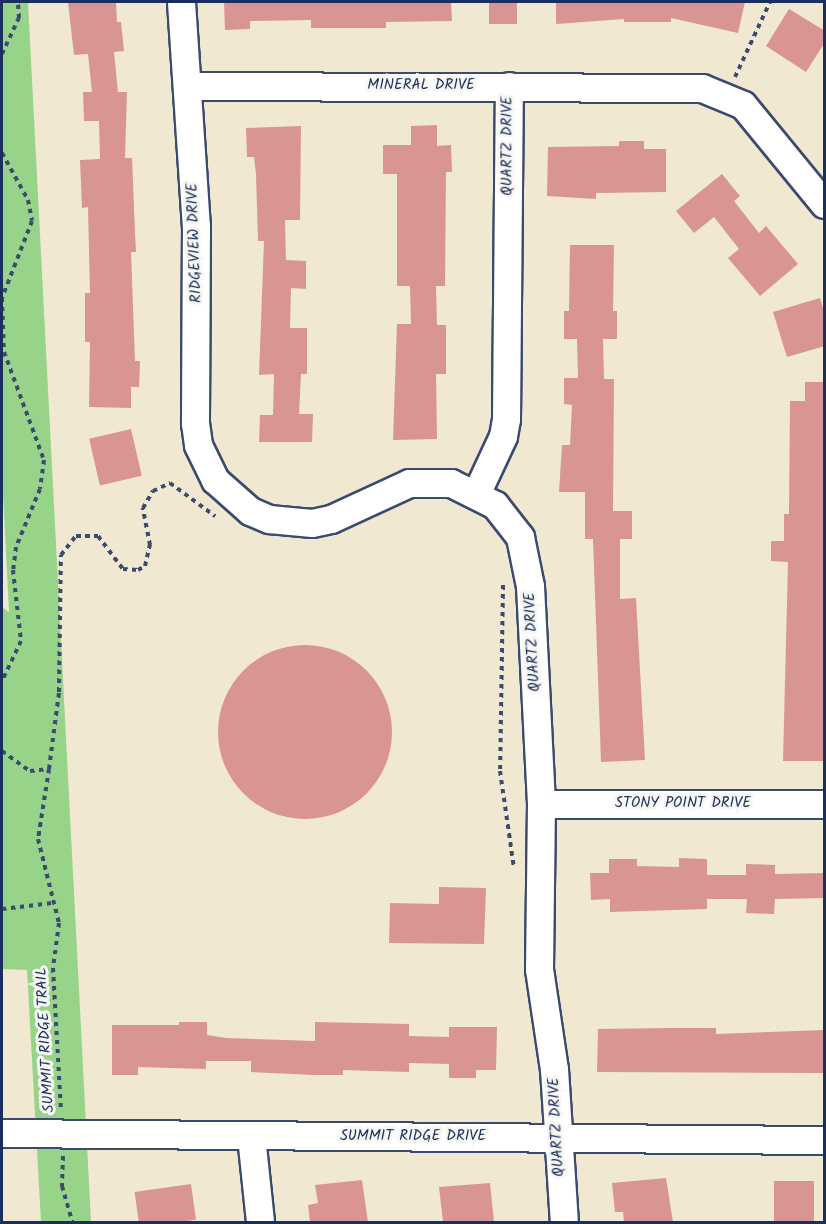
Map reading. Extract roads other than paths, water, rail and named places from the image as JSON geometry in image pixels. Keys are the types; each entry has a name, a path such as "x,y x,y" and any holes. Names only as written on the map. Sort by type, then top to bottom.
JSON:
{"street":[{"name":"RIDGEVIEW DRIVE","path":"181,2 189,86 197,291 195,423 198,445 215,480 250,511 291,523 331,519 409,483 451,483 477,494"},
{"name":"MINERAL DRIVE","path":"189,86 730,86 825,204"},
{"name":"QUARTZ DRIVE","path":"508,86 506,418 503,436 477,494 508,518 520,537 526,561 541,804 540,969 554,1069 564,1222"},
{"name":"STONY POINT DRIVE","path":"541,804 825,804"},
{"name":"SUMMIT RIDGE DRIVE","path":"2,1133 825,1140"},
{"path":"251,1136 260,1222"}]}
